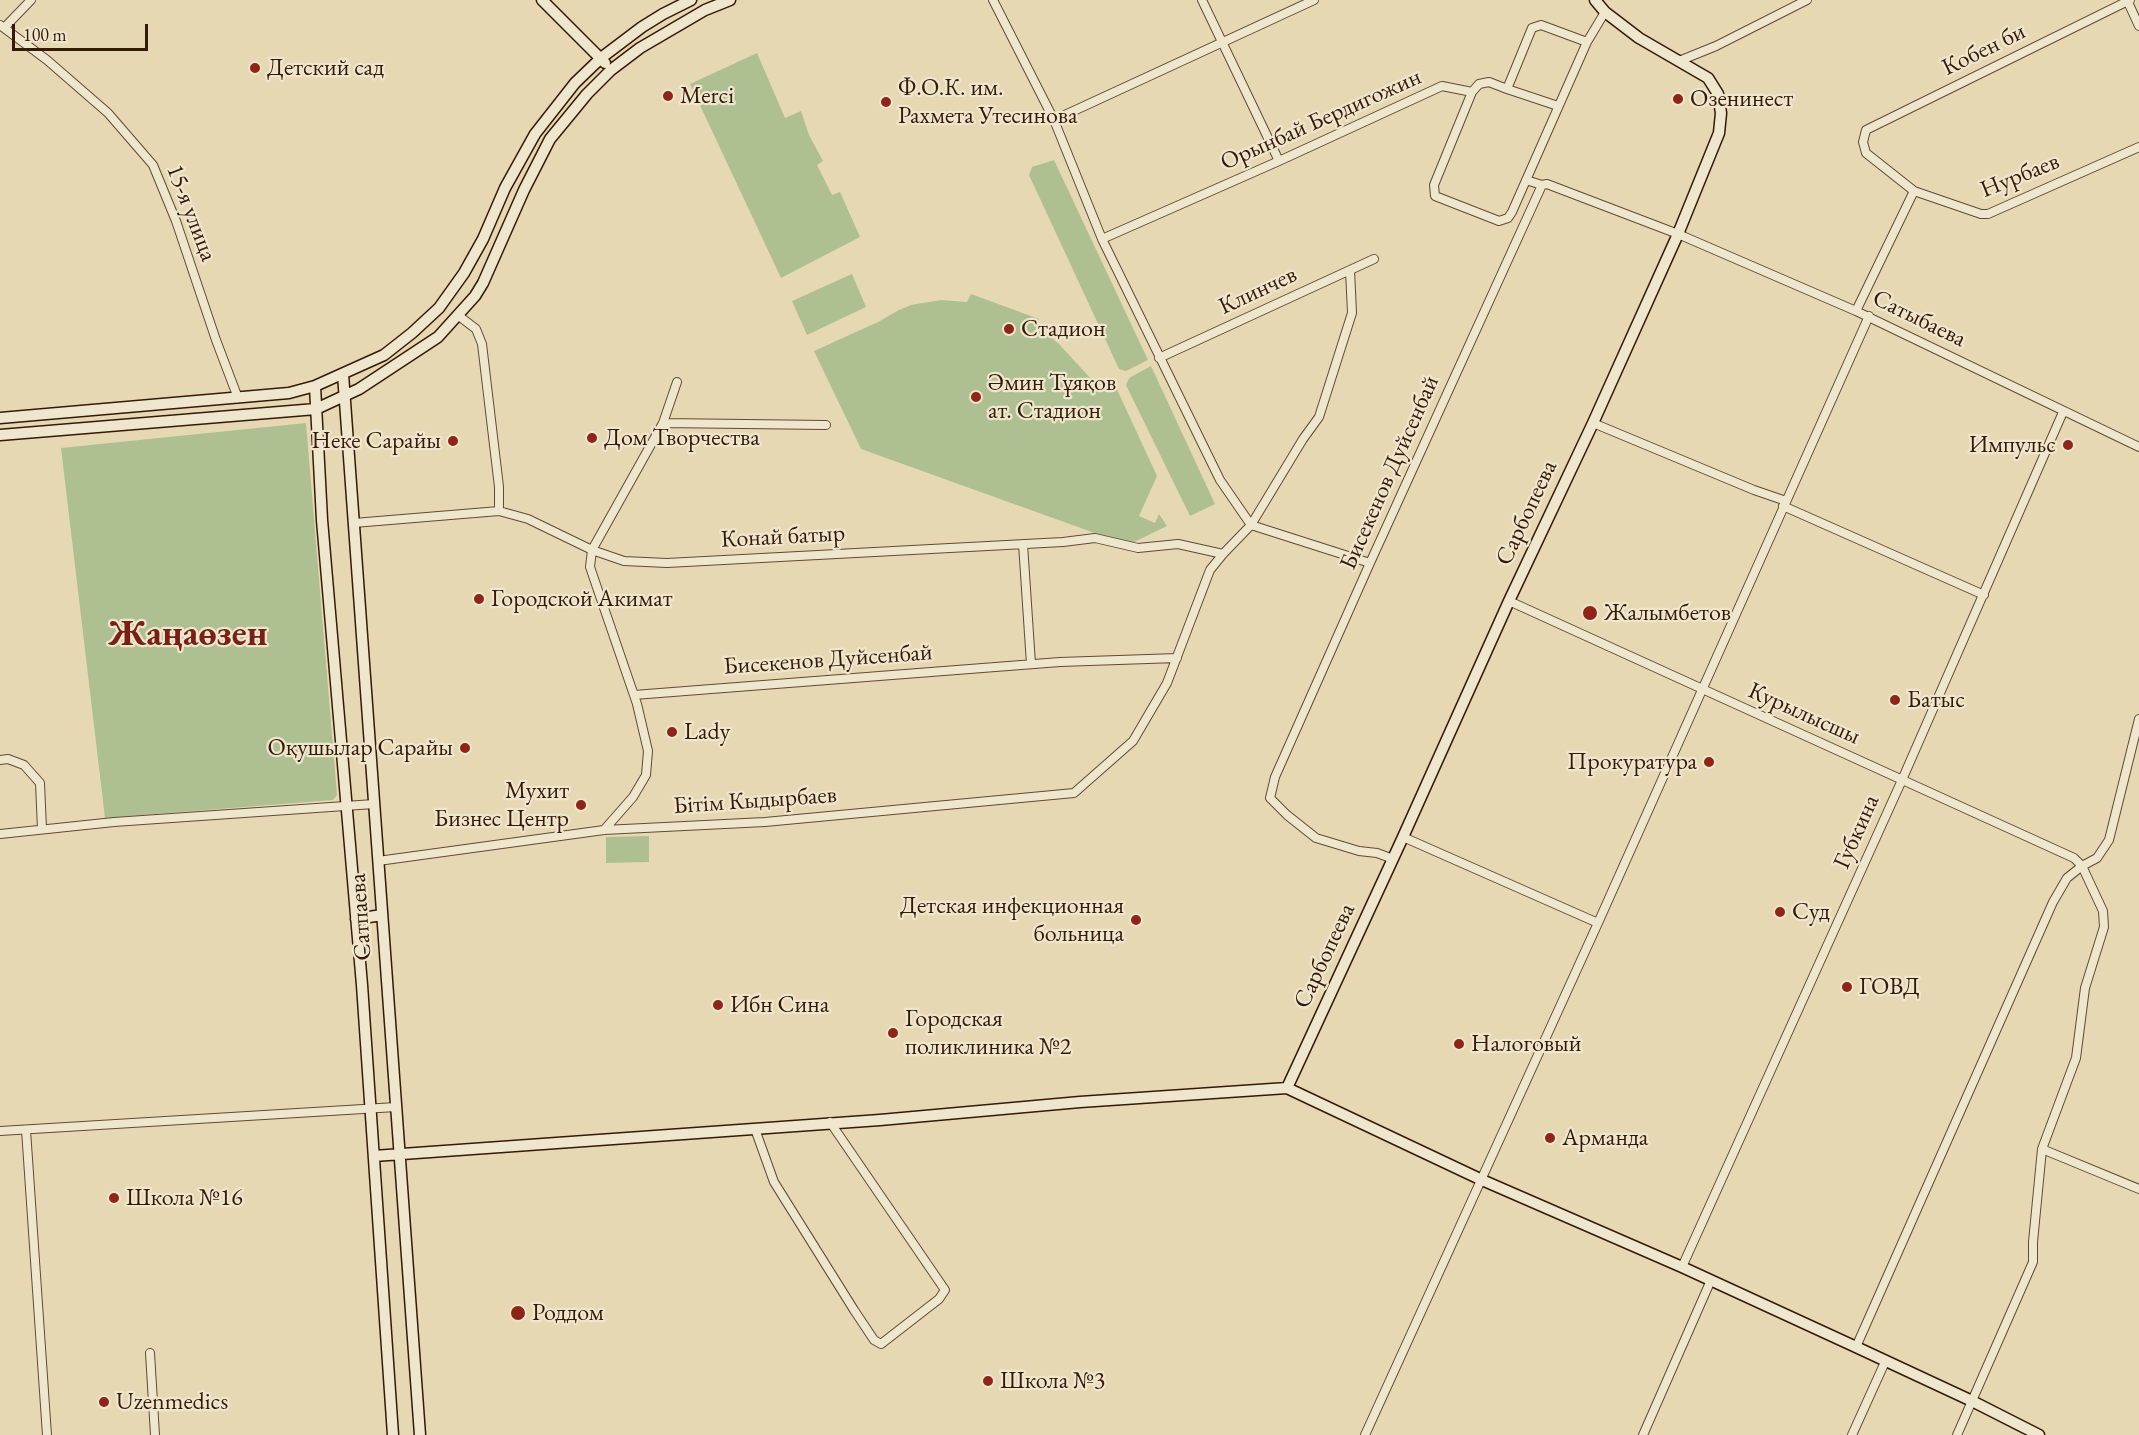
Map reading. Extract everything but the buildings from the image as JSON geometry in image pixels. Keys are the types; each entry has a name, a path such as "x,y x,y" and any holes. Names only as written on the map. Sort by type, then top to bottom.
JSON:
{"street":[{"name":"15-я улица","path":"32,0 2,26 47,60 108,113 153,165 176,221 238,398"},
{"path":"542,0 611,70"},
{"path":"0,418 289,393 315,386 384,354 440,308 469,265 505,188 535,134 576,83 601,58 663,14 691,0"},
{"path":"0,435 316,409 345,397 438,337 459,316 483,283 524,190 550,139 587,93 611,70 640,48 705,10 730,0"},
{"path":"1202,0 1279,161"},
{"path":"1054,120 1314,0"},
{"name":"Сарбопеева","path":"1287,1089 1509,601 1593,423 1678,234 1719,133 1721,112 1718,94 1708,78 1639,38 1605,12 1595,0"},
{"path":"1679,61 1716,46 1807,0"},
{"path":"2128,0 2139,26"},
{"name":"Кобен би","path":"1863,142 1866,130 2128,0"},
{"path":"996,1 1054,120 1102,239 1210,462 1251,525 1370,563"},
{"path":"1558,106 1489,82 1479,84 1472,92 1434,185 1435,196 1498,221 1508,218 1587,42 1605,12"},
{"path":"1507,89 1532,28 1541,25 1587,42"},
{"name":"Орынбай Бердигожин","path":"1102,239 1442,86 1472,92"},
{"name":"Нурбаев","path":"1863,142 1866,153 1914,191 1981,214 1988,214 2139,147"},
{"name":"Сатыбаева","path":"1526,180 1542,185 1547,184 1678,234 1856,310 2139,447"},
{"name":"Бисекенов Дуйсенбай","path":"1393,859 1316,838 1270,798 1275,777 1542,185"},
{"path":"1856,310 1914,191"},
{"name":"Клинчев","path":"1160,358 1374,259"},
{"name":"Бiтiм Кыдырбаев","path":"378,861 604,830 765,822 1074,793 1133,741 1167,683 1210,570 1251,525 1303,439 1319,417 1352,313 1350,270"},
{"path":"459,316 476,329 482,344 499,486 499,511"},
{"path":"1365,1435 1598,923 1869,316"},
{"name":"Сатпаева","path":"343,374 420,1435"},
{"path":"604,830 633,797 646,775 648,751 634,695 590,567 591,550 663,423 676,382"},
{"name":"Сатпаева","path":"315,386 322,520 371,1109 393,1435"},
{"name":"Губкина","path":"1683,1267 1902,780 2063,412"},
{"path":"663,423 826,425"},
{"path":"1593,423 1784,503 1984,595"},
{"name":"Конай батыр","path":"354,523 499,511 528,519 591,550 624,561 667,563 1095,538 1138,548 1178,544 1223,554"},
{"path":"1023,544 1031,664"},
{"name":"Курылысшы","path":"1509,601 2074,858 2082,866"},
{"name":"Бисекенов Дуйсенбай","path":"634,695 1031,664 1177,658"},
{"path":"1856,1347 2053,902 2067,878 2097,858 2109,840 2139,719"},
{"path":"0,760 8,759 24,765 40,783 42,829"},
{"path":"0,834 374,804"},
{"path":"1403,837 1598,923"},
{"path":"1957,1435 2033,1262 2042,1149 2076,1058 2085,988 2104,927 2103,911 2082,866"},
{"path":"356,919 382,915"},
{"path":"374,1156 1017,1109 1080,1102 1287,1089 1482,1179 1712,1280 1972,1401 2039,1435"},
{"path":"0,1131 396,1107"},
{"path":"755,1129 774,1182 874,1340 881,1344 939,1299 945,1290 830,1122"},
{"path":"26,1130 47,1435"},
{"path":"2042,1149 2139,1189"},
{"path":"1643,1435 1712,1280"},
{"path":"150,1353 155,1435"},
{"path":"1852,1435 1885,1362"}],"green space":[{"path":"757,53 785,118 801,111 809,135 823,161 817,165 832,195 840,192 860,237 781,278 690,84"},
{"path":"1054,160 1148,360 1126,371 1119,369 1029,175 1032,167"},
{"path":"852,274 866,307 807,335 792,301"},
{"name":"Әмин Тұяқов ат. Стадион","path":"971,294 1039,319 1037,326 1059,344 1097,388 1114,383 1157,476 1139,516 1155,523 1159,514 1167,526 1128,545 861,449 814,351 911,305 941,300 967,302"},
{"path":"1151,366 1215,504 1190,516 1126,385 1129,378"},
{"path":"306,423 337,795 333,800 105,818 61,448"},
{"path":"649,836 649,862 606,863 606,837"}],"place":[{"name":"Детский сад","path":"255,68"},
{"name":"Merci","path":"668,96"},
{"name":"Озенинест","path":"1678,99"},
{"name":"Ф.О.К. им. Рахмета Утесинова","path":"886,102"},
{"name":"Стадион","path":"1009,329"},
{"name":"Әмин Тұяқов ат. Стадион","path":"976,397"},
{"name":"Дом Творчества","path":"592,438"},
{"name":"Неке Сарайы","path":"453,441"},
{"name":"Импульс","path":"2068,445"},
{"name":"Городской Акимат","path":"479,599"},
{"name":"Жалымбетов","path":"1590,613"},
{"name":"Батыс","path":"1895,700"},
{"name":"Lady","path":"672,732"},
{"name":"Оқушылар Сарайы","path":"465,748"},
{"name":"Прокуратура","path":"1709,762"},
{"name":"Мухит Бизнес Центр","path":"581,805"},
{"name":"Суд","path":"1780,912"},
{"name":"Детская инфекционная больница","path":"1136,920"},
{"name":"ГОВД","path":"1847,987"},
{"name":"Ибн Сина","path":"718,1005"},
{"name":"Городская поликлиника №2","path":"893,1033"},
{"name":"Налоговый","path":"1459,1044"},
{"name":"Арманда","path":"1550,1138"},
{"name":"Школа №16","path":"114,1198"},
{"name":"Роддом","path":"518,1313"},
{"name":"Школа №3","path":"988,1381"},
{"name":"Uzenmedics","path":"104,1402"}],"district":[{"name":"Жаңаөзен","path":"188,635"}]}
